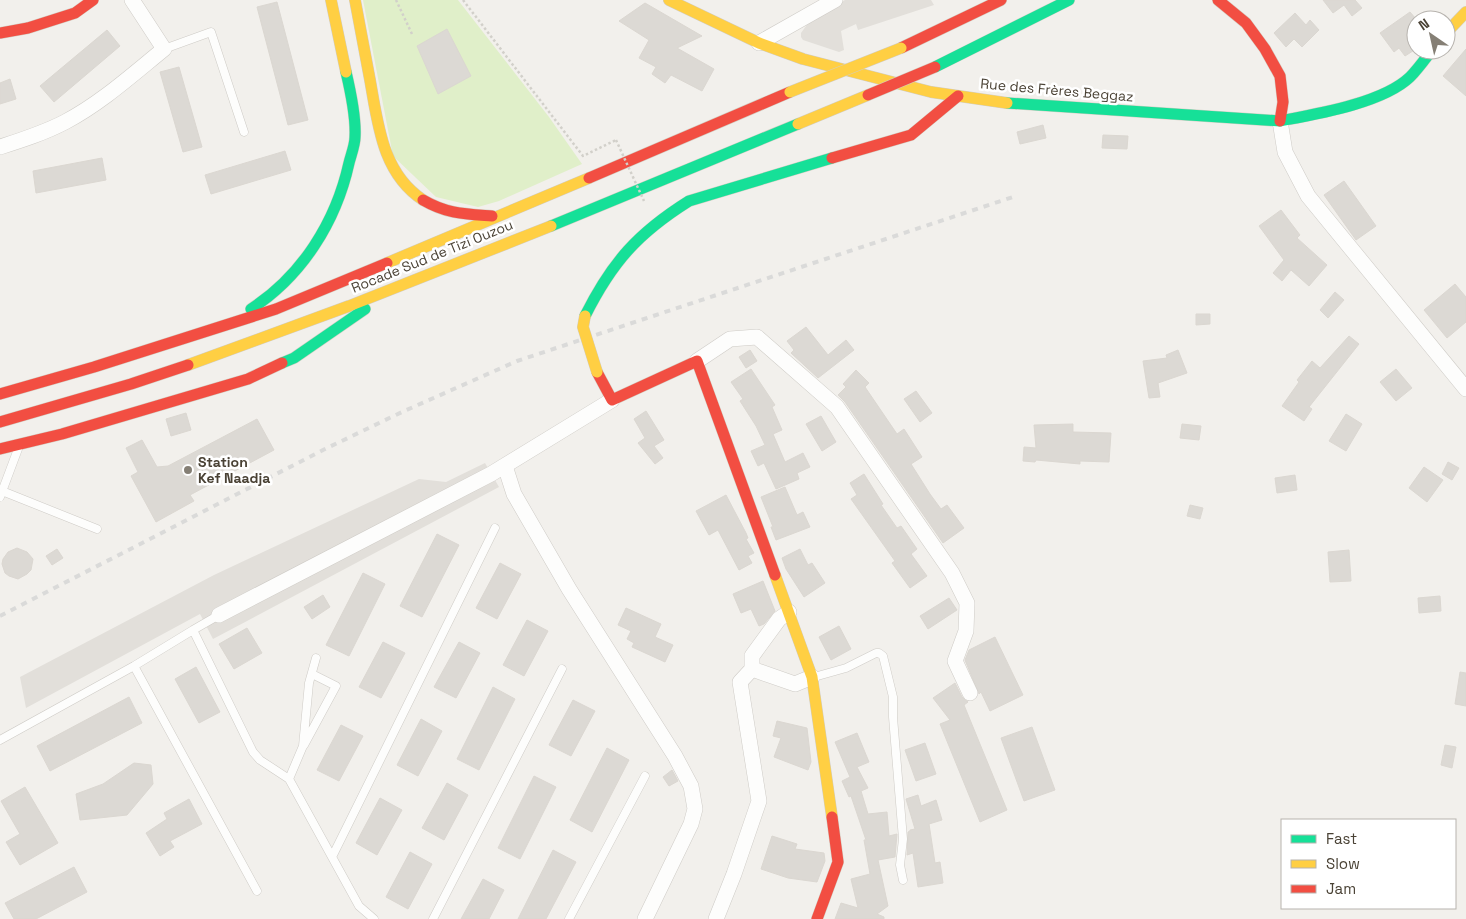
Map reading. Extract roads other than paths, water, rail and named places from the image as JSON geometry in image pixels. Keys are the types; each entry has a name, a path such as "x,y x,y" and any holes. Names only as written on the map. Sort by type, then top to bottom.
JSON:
{"main road":[{"path":"0,33 28,28 75,13 93,0"},
{"path":"219,328 265,300 289,279 320,239 345,180 355,136 349,85 331,0"},
{"path":"355,0 380,136 386,155 396,174 411,192 428,204 463,215 497,216"},
{"name":"Rue des Frères Beggaz","path":"669,0 759,42 803,59 931,92 1021,105 1280,121 1323,113 1387,93 1410,78 1424,60"},
{"name":"Rocade Sud de Tizi Ouzou","path":"0,394 219,328 285,305 790,92 900,48 1001,0"},
{"path":"1218,0 1246,23 1265,49 1280,76 1283,102 1280,121"},
{"path":"1238,0 1246,23"},
{"name":"Rocade Sud de Tizi Ouzou","path":"0,422 171,371 389,290 935,67 1068,1"},
{"path":"1456,21 1466,12"},
{"path":"817,919 838,862 812,677 697,361 612,400 597,372 582,327 593,300 610,275 643,234 689,201 911,135 958,96"},
{"path":"0,450 62,434 248,379 294,358 338,329 389,290"}],"street":[{"path":"0,147 41,134 66,121 106,96 164,49 132,0"},
{"path":"759,42 835,0"},
{"path":"1280,121 1285,152 1308,196 1466,389"},
{"path":"697,361 730,339 757,337 837,407 952,573 967,603 966,632 956,661 970,692"},
{"path":"219,615 505,466 612,400"},
{"path":"505,466 514,494 569,589 670,749 691,786 695,809 691,824 645,919"},
{"path":"716,919 734,874 759,801 740,682 752,669 752,656 779,620 789,612"},
{"path":"752,669 795,684 812,677"}],"lane":[{"path":"164,49 211,32 244,132"},
{"path":"20,444 1,494 97,529"},
{"path":"333,855 495,528"},
{"path":"0,740 134,666 219,615"},
{"path":"194,630 253,752 260,760 289,779 333,855 359,906 374,919"},
{"path":"812,677 846,668 876,653 883,656 893,697 903,839 900,865 903,880"},
{"path":"303,746 308,691 316,658"},
{"path":"134,666 257,891"},
{"path":"433,919 562,668"},
{"path":"289,779 303,746 336,686 312,674"},
{"path":"569,919 645,776"}],"railway":[{"path":"0,616 323,450 402,412 517,361 1016,196"}],"place":[{"name":"Station Kef Naadja","path":"188,470"}]}
